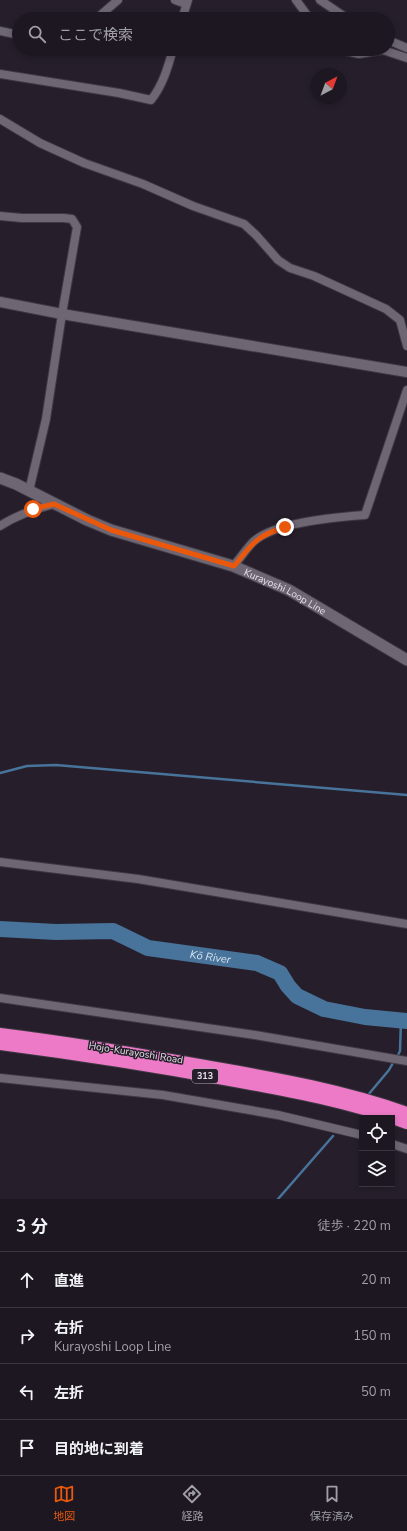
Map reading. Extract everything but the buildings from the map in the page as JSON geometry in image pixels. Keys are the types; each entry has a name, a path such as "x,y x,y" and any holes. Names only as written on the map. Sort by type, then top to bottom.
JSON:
{"highway":[{"name":"Hojo-Kurayoshi Road","path":"0,1034 137,1054 264,1076 342,1094 407,1113"},
{"name":"Hojo-Kurayoshi Road","path":"0,1044 134,1062 262,1086 339,1103 407,1123"}],"main road":[{"name":"Kurayoshi Loop Line","path":"0,478 111,530 234,566 289,590 407,660"}],"street":[{"path":"104,12 118,0"},
{"path":"175,0 187,2 184,12"},
{"path":"296,0 305,12"},
{"path":"320,0 338,12"},
{"path":"0,31 12,34"},
{"path":"395,43 407,48"},
{"path":"395,54 407,58"},
{"path":"0,74 119,93 151,100 160,90 171,56"},
{"path":"0,119 40,143 84,163 143,184 193,206 244,224 278,260 290,268 314,276 386,309 400,320 407,346"},
{"path":"0,216 72,219 77,227 46,418 29,491"},
{"path":"0,302 62,314 407,372"},
{"path":"234,566 253,542 268,532 322,518 365,515 407,390"},
{"path":"0,526 27,512 54,504"},
{"path":"0,862 138,879 407,924"},
{"path":"0,998 254,1034 407,1061"},
{"path":"0,1078 163,1095 278,1115 359,1134"},
{"path":"395,1145 407,1149"}],"waterway":[{"path":"0,773 27,766 56,765 407,795"},
{"name":"Kō River","path":"0,929 56,932 113,931 148,948 257,963 280,973 288,986 297,996 324,1009 365,1017 407,1021"},
{"path":"397,1057 400,1051 401,1020"},
{"path":"368,1095 389,1070 394,1061"},
{"path":"278,1199 333,1136"}],"route":[{"path":"33,509 54,504 111,530 234,566 253,542 268,532 285,527"}]}
